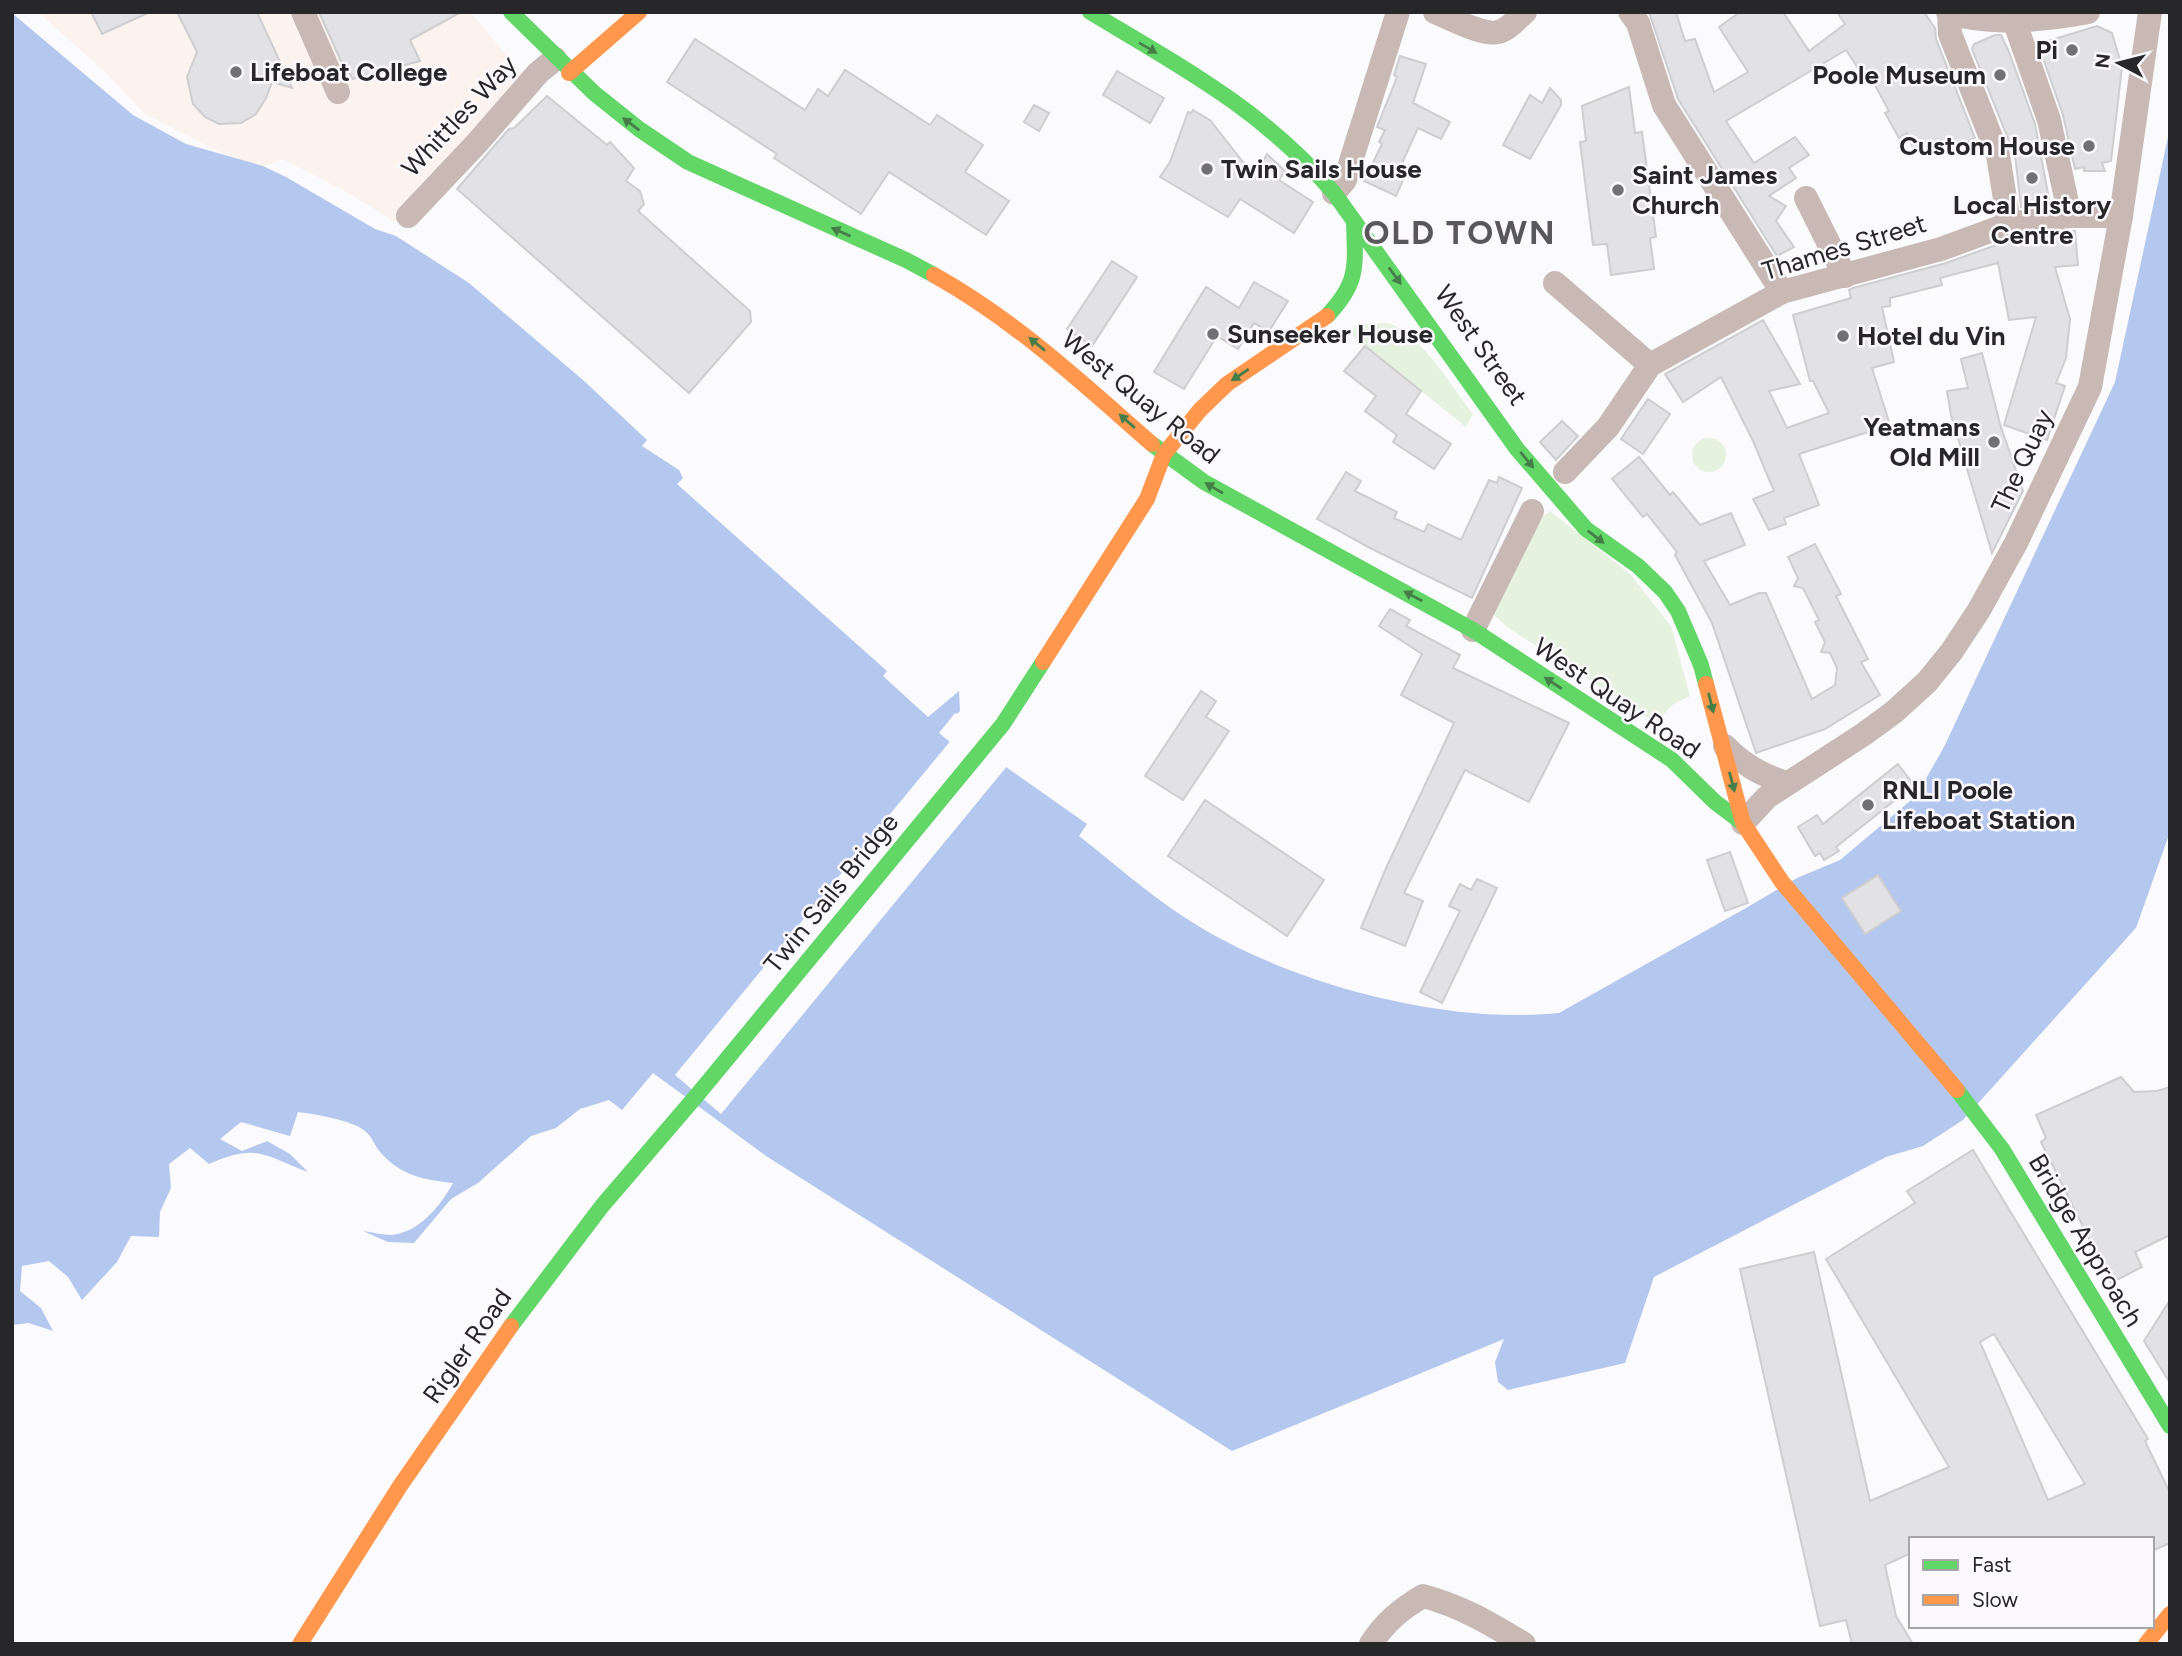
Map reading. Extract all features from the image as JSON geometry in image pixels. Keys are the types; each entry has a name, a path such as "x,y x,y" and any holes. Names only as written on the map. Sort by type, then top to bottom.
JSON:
{"main road":[{"name":"West Quay Road","path":"511,12 562,66 656,142 688,162 906,260 972,296 1031,339 1164,454 1204,482 1700,758 1715,802 1743,823"},
{"path":"562,66 639,12"},
{"name":"West Street","path":"1090,12 1245,109 1301,155 1334,193 1517,449 1586,529 1638,566 1671,602 1688,630 1701,665 1700,758 1743,823"},
{"name":"Twin Sails Bridge","path":"698,1094 1003,724 1133,523 1147,499 1164,454 1200,410 1227,384 1324,319 1345,298 1354,277 1354,221"},
{"name":"Bridge Approach","path":"1743,823 1782,882 1980,1118 2002,1149 2170,1426"},
{"name":"Rigler Road","path":"300,1644 400,1486 525,1305 602,1206 698,1094"},
{"path":"2146,1644 2170,1614"}],"street":[{"path":"303,12 338,92"},
{"path":"1334,193 1345,180 1398,12"},
{"path":"1435,12 1495,34 1525,12"},
{"path":"1630,12 1638,23 1664,105 1782,292"},
{"path":"2009,223 1998,155 1950,34 1949,13 1967,18 2038,20 2088,12"},
{"name":"The Quay","path":"1743,823 1767,797 1864,734 1894,712 1927,682 1952,651 1994,584 2022,531 2090,387 2121,216 2150,12"},
{"path":"2014,20 2049,120 2070,216"},
{"name":"Whittles Way","path":"408,216 538,73 562,66"},
{"path":"1806,198 1845,276"},
{"name":"Thames Street","path":"1566,472 1608,427 1650,365 1782,292 1941,249 2009,223 2070,216 2121,216"},
{"path":"1555,283 1650,365"},
{"path":"1473,630 1532,511"},
{"path":"1700,758 1746,766 1786,783"},
{"path":"1371,1644 1399,1610 1423,1596 1447,1602 1475,1614 1524,1644"}],"shaded area":[{"path":"38,12 470,12 525,77 395,222 345,191 282,159 255,170 145,114 107,74"}],"green space":[{"path":"1388,323 1400,329 1424,349 1445,376 1473,414 1466,427 1348,332 1364,324"},
{"path":"1709,438 1721,443 1726,455 1721,467 1709,472 1697,467 1692,455 1697,443"},
{"path":"1550,511 1630,574 1671,626 1690,696 1672,705 1656,723 1507,627 1493,614 1540,519"}],"water":[{"path":"12,13 133,115 186,144 263,166 286,177 375,229 396,236 469,283 583,380 647,440 642,446 679,470 683,478 677,484 887,671 883,676 928,717 959,691 960,711 955,713 939,733 990,775 1006,767 1087,824 1079,836 1184,917 1267,961 1364,994 1415,1005 1513,1015 1559,1013 1797,878 1840,860 1916,796 1944,747 2115,382 2170,128 2170,832 2141,920 1963,1120 1923,1146 1886,1157 1654,1277 1625,1363 1508,1390 1498,1382 1495,1362 1504,1339 1232,1451 766,1156 653,1073 622,1110 609,1100 580,1109 556,1128 531,1136 478,1183 451,1199 414,1243 388,1242 363,1231 391,1235 411,1229 435,1209 453,1183 405,1172 381,1153 365,1131 342,1121 298,1112 290,1136 241,1122 220,1139 242,1151 267,1141 290,1154 308,1172 270,1156 250,1153 238,1154 209,1164 190,1148 169,1164 171,1188 160,1212 159,1237 131,1236 117,1262 82,1300 68,1277 49,1261 22,1266 20,1291 41,1308 53,1331 29,1323 12,1325"}],"pier":[{"path":"952,739 991,771 1008,765 721,1114 675,1075"},
{"path":"2170,832 2170,843 2139,930 2073,1005 2070,1002 2136,928"}],"building":[{"path":"91,12 150,12 102,34"},
{"name":"Lifeboat College","path":"177,12 257,12 292,88 272,82 256,114 241,123 219,124 205,117 193,104 187,77 197,52"},
{"path":"319,12 461,12 410,40 420,61 352,79 347,67 344,68"},
{"path":"1649,12 1676,12 1685,41 1695,39 1714,92 1748,72 1719,27 1740,12 1783,12 1809,51 1845,24 1837,12 1924,12 1935,28 1936,39 1975,138 1947,151 1941,140 1915,152 1907,133 1899,138 1885,113 1889,111 1870,76 1865,79 1846,50 1726,121 1754,163 1795,137 1809,155 1789,168 1796,178 1769,196 1786,206 1776,221 1794,247 1777,256 1678,99"},
{"path":"2097,26 2112,33 2122,67 2111,161 2102,163 2105,171 2084,171 2084,167 2075,169 2063,115 2038,44"},
{"name":"Poole Museum","path":"2001,35 2009,52 2035,124 2050,204 2021,207 2014,146 2011,146 1972,49 1974,44"},
{"path":"695,39 805,110 818,89 828,96 845,70 930,125 937,115 983,145 965,172 1009,201 986,235 889,172 861,214 774,158 777,154 667,82"},
{"path":"1400,56 1426,64 1413,103 1450,122 1441,139 1418,128 1397,174 1404,178 1396,196 1364,181 1382,144 1379,142 1385,130 1377,127 1397,77 1394,75"},
{"path":"1117,71 1164,98 1150,123 1103,95"},
{"name":"Saint James Church","path":"1629,87 1635,133 1642,132 1656,237 1650,238 1654,269 1611,275 1607,244 1593,245 1580,142 1586,141 1582,106"},
{"path":"1550,88 1561,100 1561,105 1530,159 1503,145 1530,95 1542,103"},
{"path":"547,96 607,145 610,142 634,168 626,181 640,191 644,204 638,211 750,311 751,322 689,393 457,189 509,129 514,128"},
{"path":"1034,105 1049,113 1039,131 1024,122"},
{"name":"Twin Sails House","path":"1193,110 1210,120 1254,176 1267,154 1285,171 1279,180 1313,202 1294,233 1240,199 1228,217 1160,177 1170,162 1188,112"},
{"path":"2075,231 2078,265 2055,267 2070,319 2066,358 2056,383 2065,386 2047,440 2004,425 2036,317 2009,320 1998,263 1940,278 1942,285 1890,298 1890,306 1882,307 1894,362 1872,368 1890,425 1799,454 1819,505 1784,518 1786,524 1769,530 1753,499 1774,491 1721,377 1683,402 1665,374 1763,320 1800,384 1769,391 1787,428 1829,413 1813,381 1810,381 1793,315 1851,298 1849,290 1853,288 1946,263 2013,239"},
{"path":"1112,261 1137,277 1092,346 1067,329"},
{"name":"Sunseeker House","path":"1254,282 1288,301 1271,328 1267,331 1254,323 1238,349 1217,336 1184,389 1154,372 1206,287 1239,308"},
{"path":"1365,346 1421,391 1406,414 1451,444 1434,469 1393,442 1397,435 1365,411 1376,396 1344,371"},
{"path":"1982,353 2000,424 2023,491 1992,553 1951,415 1947,391 1968,388 1961,359"},
{"path":"1648,399 1670,414 1643,454 1621,439"},
{"path":"1562,421 1578,436 1556,460 1540,442"},
{"path":"1639,457 1670,495 1673,492 1700,525 1731,513 1745,545 1704,561 1730,605 1759,593 1766,593 1812,699 1835,685 1837,668 1830,653 1821,652 1825,642 1815,622 1819,620 1803,588 1794,586 1798,578 1788,557 1815,544 1841,594 1836,596 1868,659 1861,662 1880,695 1825,729 1756,753 1712,623 1675,555 1677,552 1647,514 1643,517 1612,479"},
{"path":"1346,472 1361,481 1355,491 1397,512 1394,518 1424,532 1428,524 1461,540 1489,480 1497,483 1499,477 1522,488 1472,598 1317,519"},
{"path":"1390,609 1410,620 1406,626 1460,655 1453,668 1569,723 1529,802 1465,770 1404,893 1423,901 1405,946 1361,928 1454,723 1401,695 1422,654 1379,626"},
{"path":"1201,691 1216,701 1206,717 1229,731 1183,800 1145,776"},
{"path":"1898,764 1914,785 1836,847 1839,851 1824,860 1820,853 1815,856 1798,827 1817,815 1823,824"},
{"path":"1205,800 1324,880 1287,936 1168,856"},
{"path":"1730,852 1748,903 1725,911 1707,860"},
{"path":"1878,875 1901,911 1865,934 1842,898"},
{"path":"1477,879 1497,888 1442,1003 1420,992 1460,911 1449,906 1460,884 1471,890"},
{"path":"2121,1077 2134,1092 2157,1091 2170,1087 2170,1235 2135,1252 2142,1267 2111,1283 2041,1142 2046,1138 2036,1115"},
{"path":"1973,1150 2148,1439 2145,1441 2170,1493 2170,1543 2154,1550 2154,1537 1909,1537 1909,1554 1885,1565 1896,1616 1913,1644 1852,1644 1846,1620 1820,1626 1740,1269 1814,1252 1870,1501 1949,1467 1826,1259 1915,1203 1907,1191","holes":["1994,1334 2085,1484 2048,1500 1980,1342"]},
{"path":"2170,1300 2170,1383 2144,1341"}],"traffic: fast":[{"path":"511,12 594,93 639,129 688,162 934,275"},
{"path":"1090,12 1189,72 1250,114 1279,137 1334,193 1517,449 1586,529 1638,566 1665,592 1678,611 1701,665 1706,684"},
{"path":"1327,316 1345,293 1353,272 1354,221"},
{"path":"1152,444 1204,482 1473,630 1672,760 1715,802 1743,823"},
{"path":"511,1326 602,1206 698,1094 1003,724 1043,662"},
{"path":"1957,1090 2002,1149 2170,1426"}],"traffic: slow":[{"path":"569,73 639,12"},
{"path":"934,275 1020,332 1152,444"},
{"path":"1043,662 1147,499 1164,454 1200,410 1227,384 1327,316"},
{"path":"1706,684 1743,823 1782,882 1957,1090"},
{"path":"300,1644 400,1486 511,1326"},
{"path":"2146,1644 2170,1614"}],"place":[{"name":"Pi","path":"2072,50"},
{"name":"Lifeboat College","path":"236,72"},
{"name":"Poole Museum","path":"2000,75"},
{"name":"Custom House","path":"2089,146"},
{"name":"Twin Sails House","path":"1207,169"},
{"name":"Local History Centre","path":"2032,178"},
{"name":"Saint James Church","path":"1618,190"},
{"name":"Sunseeker House","path":"1213,334"},
{"name":"Hotel du Vin","path":"1843,336"},
{"name":"Yeatmans Old Mill","path":"1994,442"},
{"name":"RNLI Poole Lifeboat Station","path":"1868,805"}],"district":[{"name":"OLD TOWN","path":"1460,232"}]}
